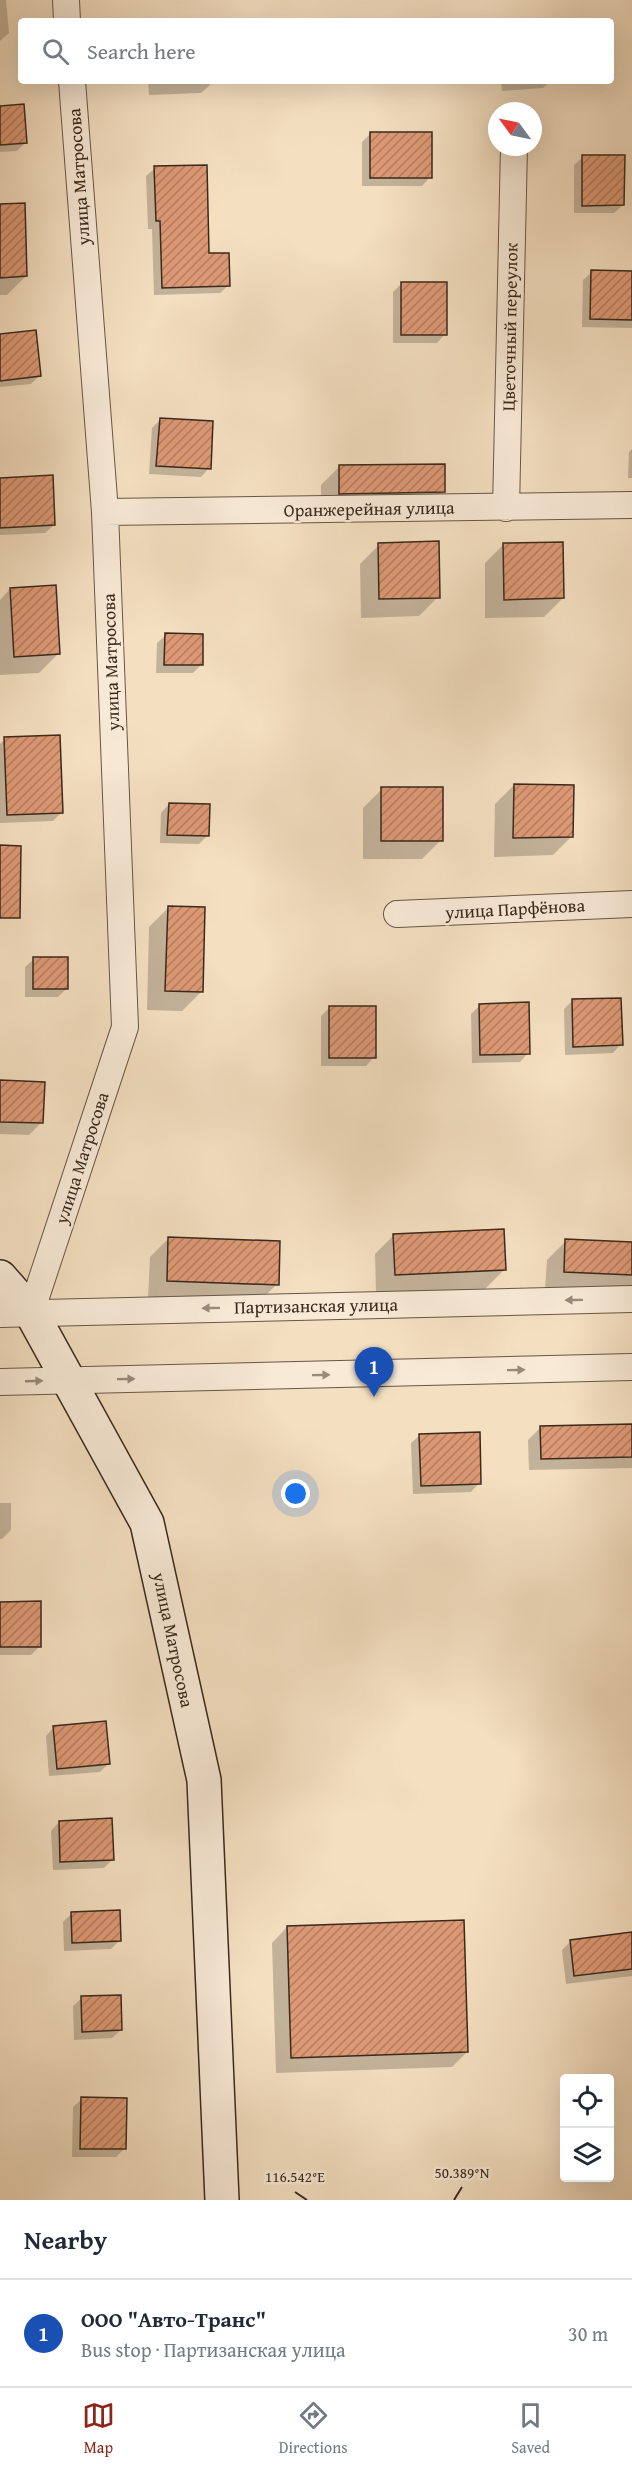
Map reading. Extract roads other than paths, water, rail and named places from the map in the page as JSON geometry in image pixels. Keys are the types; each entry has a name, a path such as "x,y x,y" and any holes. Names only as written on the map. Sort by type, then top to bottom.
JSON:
{"main road":[{"path":"0,1277 16,1313"},
{"name":"улица Матросова","path":"16,1313 68,1380 147,1523 204,1780 222,2200"}],"street":[{"path":"66,0 67,18"},
{"name":"улица Матросова","path":"16,1313 125,1027 105,512 72,84"},
{"name":"Цветочный переулок","path":"506,508 513,156"},
{"name":"Оранжерейная улица","path":"105,512 632,505"},
{"name":"улица Парфёнова","path":"398,914 632,903"},
{"name":"Партизанская улица","path":"16,1313 632,1299"},
{"path":"0,1382 632,1367"}],"place":[{"name":"ООО \"Авто-Транс\"","path":"374,1397"}]}
